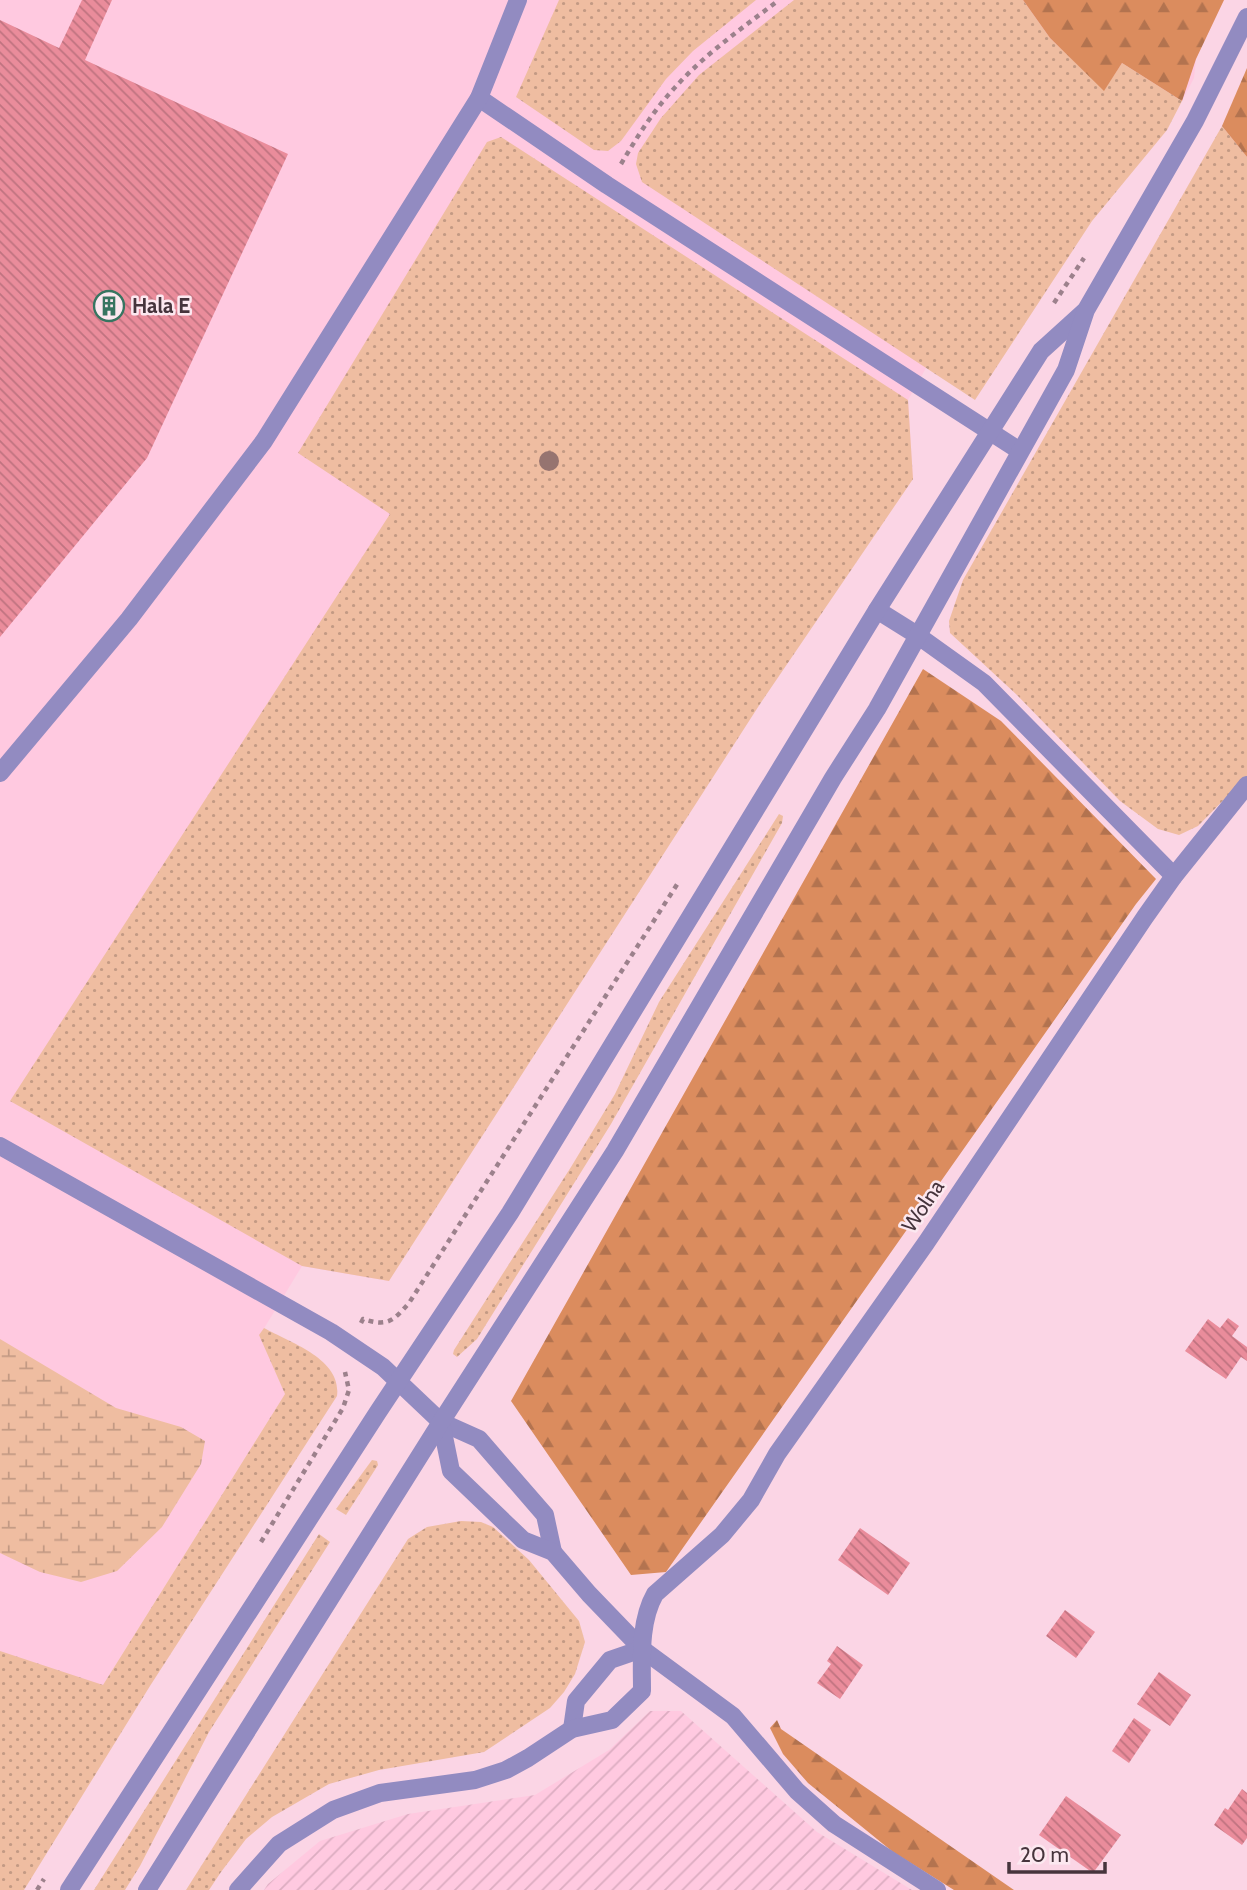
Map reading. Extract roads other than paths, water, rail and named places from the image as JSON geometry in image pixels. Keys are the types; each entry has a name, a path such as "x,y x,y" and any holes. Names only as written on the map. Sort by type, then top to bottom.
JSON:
{"street":[{"path":"0,773 129,619 264,441 479,98 518,0"},
{"path":"147,1890 615,1151 833,778 877,709 1066,370 1086,310 1195,121 1247,17"},
{"path":"479,98 607,185 1020,452"},
{"path":"69,1890 510,1213 877,610 1041,351 1086,310"},
{"path":"877,610 984,683 1174,876"},
{"name":"Wolna","path":"572,1729 612,1720 642,1691 642,1648 650,1603 655,1594 722,1535 751,1500 772,1461 926,1243 1174,876 1247,785"},
{"path":"0,1146 350,1343 383,1367 441,1422 479,1439 545,1515 553,1552"},
{"path":"441,1422 451,1471 523,1539 553,1552 589,1594 642,1648 733,1716 797,1791 834,1824 937,1890"},
{"path":"237,1890 279,1844 332,1810 380,1793 475,1780 506,1770 528,1758 572,1729 576,1700 610,1660 642,1648"}],"place":[{"name":"Hala E","path":"109,306"}]}
